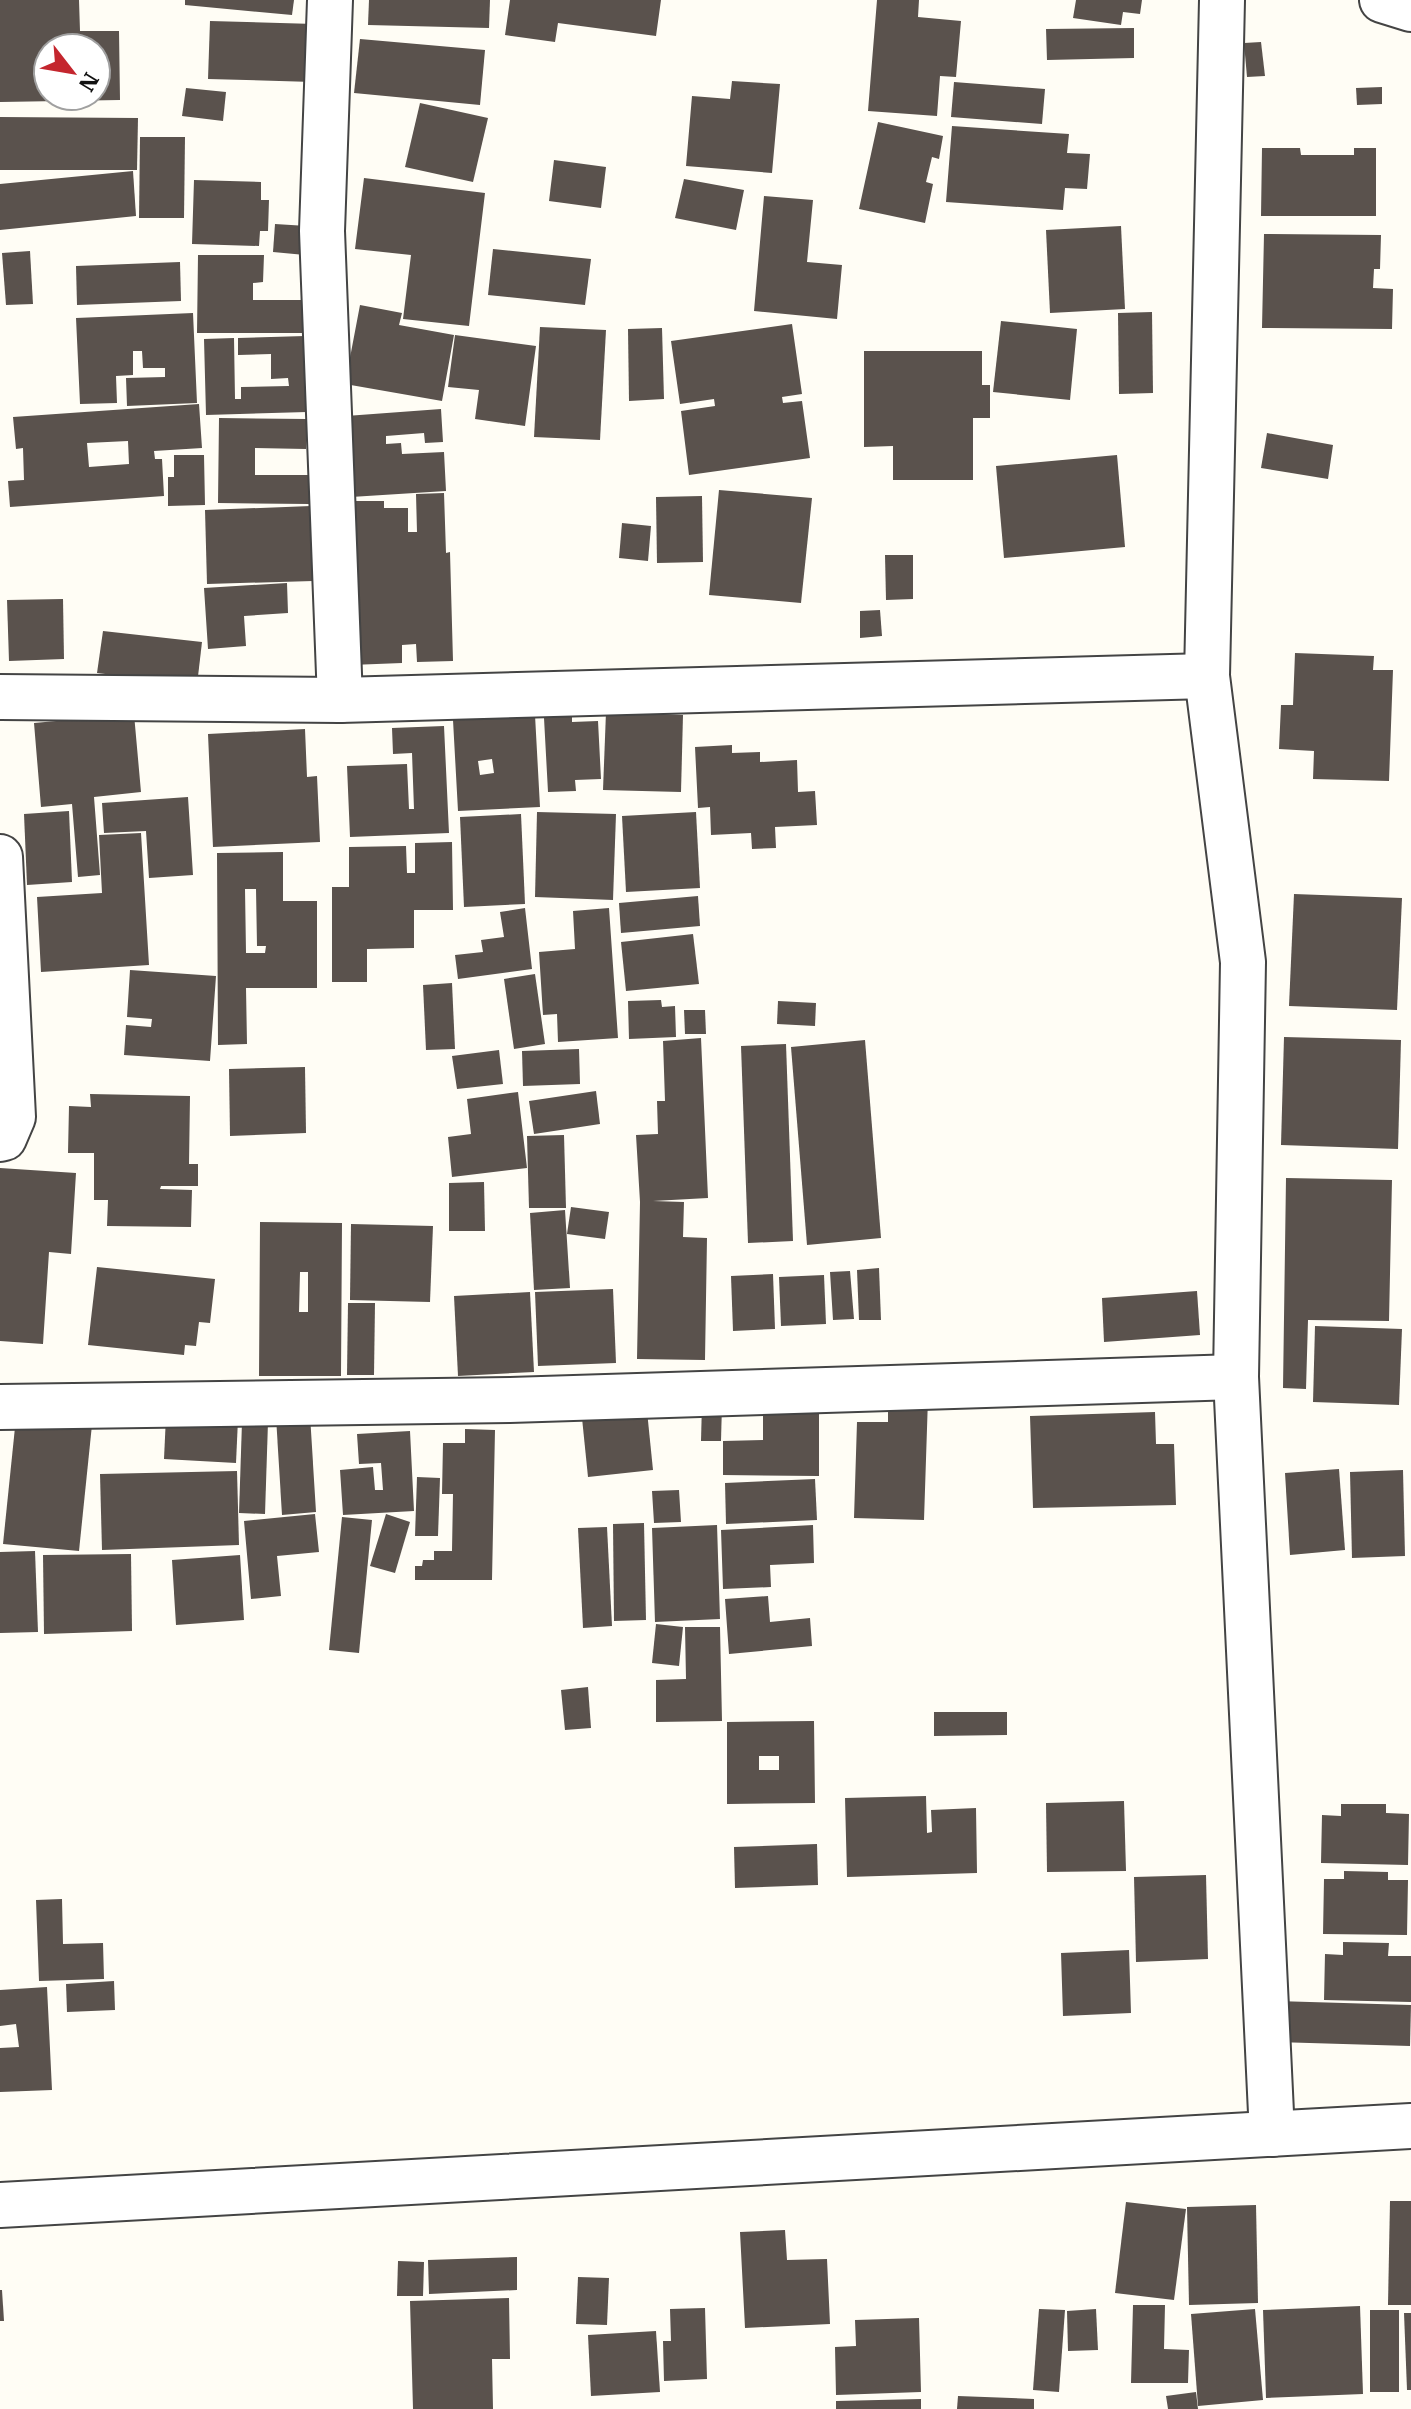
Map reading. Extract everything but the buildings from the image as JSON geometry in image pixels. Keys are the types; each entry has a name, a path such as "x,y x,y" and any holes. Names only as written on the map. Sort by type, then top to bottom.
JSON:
{"street":[{"path":"330,0 322,231 340,700"},
{"path":"1222,0 1207,676 1243,962 1236,1377 1272,2134"},
{"path":"1382,0 1411,9"},
{"path":"0,697 340,700 1207,676"},
{"path":"0,857 13,1117 4,1138 0,1139"},
{"path":"0,1407 510,1400 1236,1377"},
{"path":"0,2205 1411,2126"}]}
